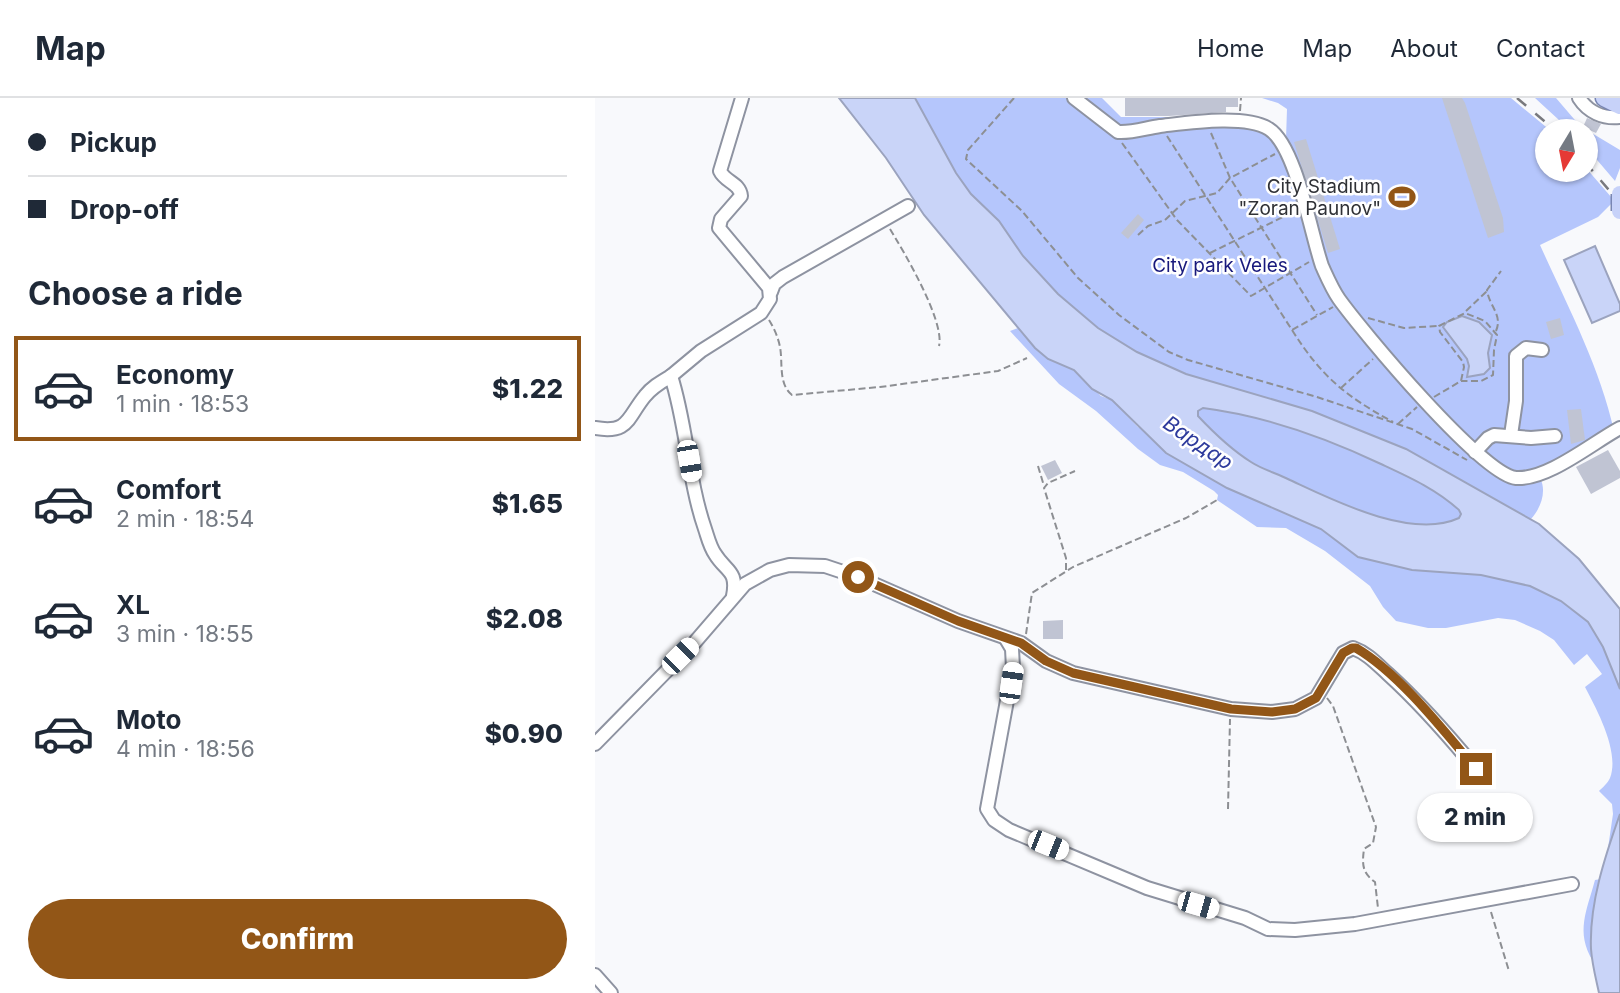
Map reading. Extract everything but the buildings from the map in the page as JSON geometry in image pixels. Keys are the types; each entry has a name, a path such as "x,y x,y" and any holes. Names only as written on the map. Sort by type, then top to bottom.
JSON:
{"main road":[{"path":"1604,98 1620,106"},
{"path":"1620,194 1620,211"}],"street":[{"path":"742,98 720,169 722,176 740,189 741,196 721,219 719,228 771,292"},
{"path":"1074,98 1113,130 1123,133 1207,122 1243,122 1262,126 1275,133 1286,149 1319,257 1342,303 1474,458 1506,475 1524,477 1560,464 1620,428"},
{"path":"1579,98 1594,113 1607,118 1620,117"},
{"path":"595,428 612,430 622,427 632,417 647,393 701,351 764,310 774,284 783,276 908,206"},
{"path":"1511,435 1516,401 1516,356 1526,348 1542,350"},
{"path":"671,376 699,512 714,553 733,576 733,596"},
{"path":"1474,458 1490,436 1555,436"},
{"path":"595,744 695,642 733,596 756,577 781,566 799,564 825,566 858,577 958,621 1024,645 1046,661 1073,673 1231,709 1284,712 1295,709 1316,698 1343,653 1356,648 1407,691 1439,723 1476,769"},
{"path":"1006,639 1012,649 1013,668 987,809 998,824 1147,888 1245,918 1263,929 1294,930 1379,920 1572,884"},
{"path":"595,975 611,993"}],"path":[{"path":"1014,98 968,150 966,159 1022,211 1078,278 1119,315 1177,356 1398,424 1474,458"},
{"path":"1207,122 1230,178 1318,316"},
{"path":"1161,126 1233,241 1314,362 1340,389 1398,424"},
{"path":"1113,130 1172,213 1251,296 1319,257"},
{"path":"1138,236 1148,226 1165,220 1185,201 1217,192 1230,178 1286,149"},
{"path":"1209,254 1305,206"},
{"path":"883,220 897,241 932,309 939,329 939,346"},
{"path":"1364,317 1396,327 1439,326 1463,313 1487,290 1501,271"},
{"path":"1398,424 1416,408 1461,381 1481,381 1493,375 1498,316 1490,304 1487,290"},
{"path":"1292,330 1342,303"},
{"path":"764,310 777,336 784,381 792,395 880,387 999,371 1027,358"},
{"path":"1463,313 1482,318 1496,331"},
{"path":"1439,326 1440,332 1463,362 1461,381"},
{"path":"1340,389 1382,351"},
{"path":"1038,466 1066,558 1066,570"},
{"path":"1044,487 1075,471"},
{"path":"1024,645 1032,593 1066,570 1186,518 1217,500"},
{"path":"1316,698 1327,698 1333,706 1376,827 1373,843 1364,849 1363,864 1366,876 1375,882 1379,920"},
{"path":"1228,809 1231,709"},
{"path":"1488,900 1509,971"}],"green space":[{"name":"City park Veles","path":"915,98 1102,98 1121,117 1226,117 1286,139 1287,109 1262,98 1511,98 1536,119 1535,182 1598,182 1612,198 1612,203 1598,217 1540,245 1592,360 1614,431 1540,478 1542,499 1531,519 1406,449 1312,411 1186,374 1137,352 1098,328 1058,294 1023,256 999,221 971,194 956,173"},
{"path":"1535,98 1556,98 1574,119 1558,119"},
{"path":"1598,137 1620,150 1620,168 1615,181 1598,161"},
{"path":"1018,328 1048,359 1074,370 1101,396 1112,400 1138,427 1321,529 1358,557 1412,570 1481,575 1530,586 1561,601 1588,622 1603,647 1620,689 1620,814 1608,848 1612,804 1599,791 1610,778 1612,756 1606,731 1585,687 1602,674 1587,654 1574,665 1554,640 1515,620 1498,618 1446,628 1428,628 1396,621 1370,586 1325,551 1286,528 1257,527 1217,500 1218,495 1214,491 1183,472 1160,465 1138,449 1096,411 1059,384 1010,331"},
{"path":"1203,408 1257,418 1334,443 1430,487 1445,496 1461,514 1459,518 1440,524 1418,524 1396,521 1350,507 1260,467 1244,457 1198,416 1198,411"},
{"path":"1601,879 1592,931 1593,961 1585,940 1584,921 1595,880"}],"water":[{"name":"Вардар","path":"839,98 915,98 956,173 971,194 999,221 1023,256 1058,294 1098,328 1137,352 1186,374 1312,411 1406,449 1539,524 1579,559 1620,609 1620,689 1603,647 1588,622 1561,601 1530,586 1481,575 1412,570 1358,557 1321,529 1227,488 1166,453 1112,400 1092,389 1074,370 1048,359 1035,348 924,215 886,158","holes":["1203,408 1294,429 1360,454 1432,490 1461,514 1459,518 1440,524 1418,524 1396,521 1350,507 1251,462 1198,416 1198,411"]},
{"path":"1595,246 1620,304 1620,311 1592,323 1564,260"},
{"path":"1462,316 1479,322 1492,335 1488,353 1490,368 1484,374 1467,377 1467,359 1443,327 1447,322"},
{"path":"1620,814 1620,993 1599,993 1593,966 1591,932 1595,898"}],"railway":[{"path":"1517,98 1542,119"},
{"path":"1598,177 1620,203"}],"place":[{"name":"City Stadium \"Zoran Paunov\"","path":"1402,197"}],"route":[{"path":"858,577 980,630 1021,643 1064,670 1231,709 1272,712 1295,709 1316,698 1343,653 1356,648 1407,691 1439,723 1476,769"}]}
